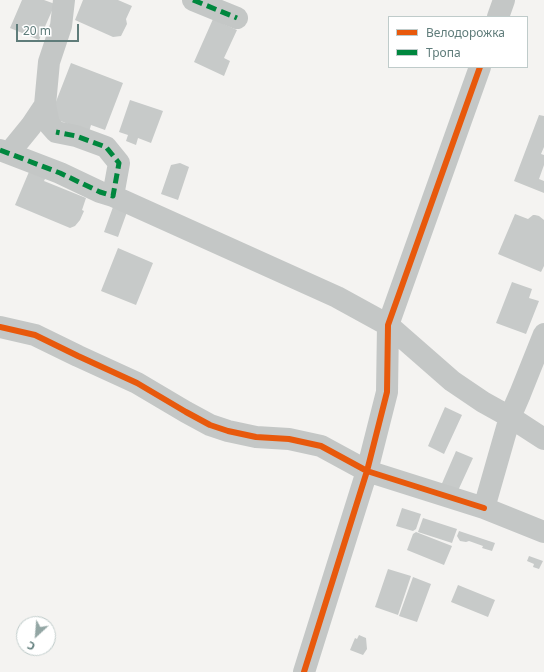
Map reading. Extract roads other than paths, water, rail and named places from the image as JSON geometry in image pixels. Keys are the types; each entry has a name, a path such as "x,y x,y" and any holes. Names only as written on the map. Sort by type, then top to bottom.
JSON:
{"street":[{"path":"64,0 61,26 49,62 45,105 49,124 56,132 76,136 106,147 119,163 113,196"},
{"path":"193,0 237,18"},
{"path":"498,16 504,0"},
{"path":"304,672 367,471 387,392 388,325 480,68"},
{"path":"45,105 31,126 4,152 60,173 100,192 113,196 337,297 388,325 452,381 483,402 544,439"},
{"path":"0,327 35,335 136,383 210,425 228,431 256,437 289,439 321,446 367,471 484,508 544,532"},
{"path":"484,508 510,417 544,334"}]}
